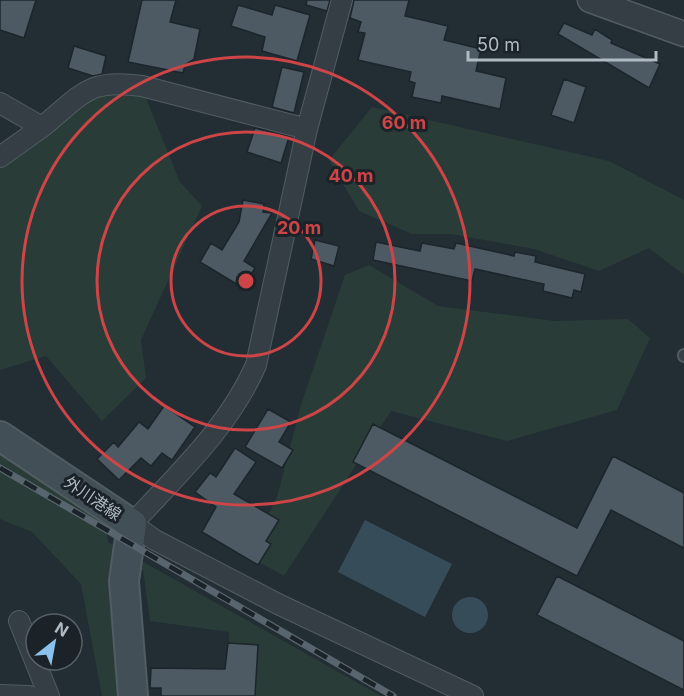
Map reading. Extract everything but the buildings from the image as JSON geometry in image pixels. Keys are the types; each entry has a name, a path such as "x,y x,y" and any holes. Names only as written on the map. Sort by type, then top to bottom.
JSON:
{"main road":[{"name":"外川港線","path":"0,436 132,524 124,581 133,696"}],"street":[{"path":"342,0 307,129 264,336 256,364 244,392 220,428 132,524 155,540 278,604 473,696"},
{"path":"590,0 684,34"},
{"path":"0,157 42,127 92,86 114,82 307,129"},
{"path":"0,103 42,127"},
{"path":"19,621 49,696"},
{"path":"0,695 29,696"}],"green space":[{"path":"101,91 143,91 180,182 202,206 141,340 146,378 102,421 46,356 0,370 0,159"},
{"path":"372,107 609,161 684,200 684,275 649,248 599,271 534,249 451,234 412,234 359,211 329,160"},
{"path":"369,265 438,306 554,321 628,319 650,338 617,410 507,441 391,411 284,576 248,556 277,497 301,405 345,275"},
{"path":"0,454 105,522 108,542 381,696 229,696 229,632 150,621 143,570 111,573 124,696 102,696 81,584 32,532 0,519"}],"water":[{"path":"365,520 452,564 425,617 338,572"},
{"path":"470,597 482,603 488,615 482,627 470,633 458,627 452,615 458,603"}],"railway":[{"path":"0,468 393,696"}]}
